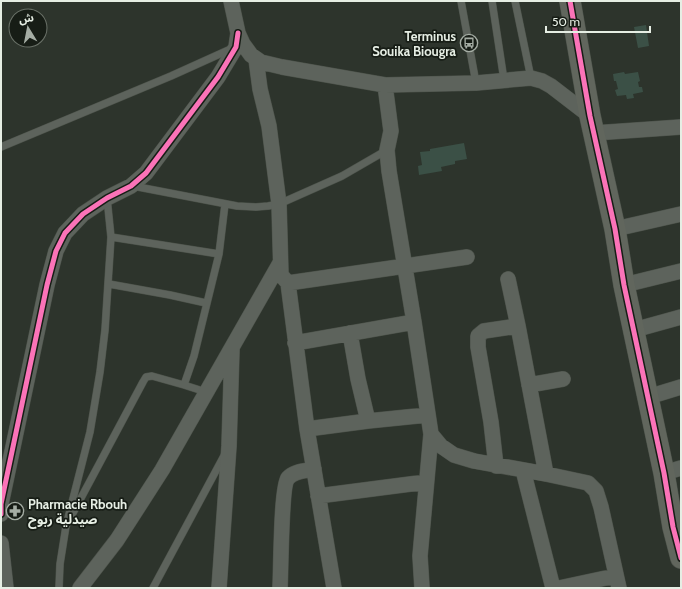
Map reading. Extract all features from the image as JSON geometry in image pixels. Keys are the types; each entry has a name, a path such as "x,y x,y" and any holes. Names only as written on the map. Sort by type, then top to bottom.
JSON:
{"street":[{"path":"1,514 1,504 17,424 56,250 65,233 83,214 107,198 131,186 146,173 218,77 237,40 231,1"},
{"path":"570,1 592,124 615,229 624,285 648,397 673,470 681,558"},
{"path":"237,40 256,59 282,68 385,85 476,83 531,78 542,81 551,86 592,124 681,127"},
{"path":"256,59 260,89 269,126 279,204 281,275 288,283 307,430 334,588"},
{"path":"385,85 391,131 387,150 389,171 431,434 420,556 422,588"},
{"path":"615,229 681,214"},
{"path":"288,283 467,257"},
{"path":"80,588 117,540 162,470 280,263"},
{"path":"624,285 681,270"},
{"path":"508,279 530,385 546,474"},
{"path":"634,330 681,317"},
{"path":"295,343 414,322"},
{"path":"496,466 491,422 478,347 478,336 484,331 518,326"},
{"path":"350,333 358,379 368,421"},
{"path":"219,588 229,446 232,349"},
{"path":"530,385 563,379"},
{"path":"648,397 681,387"},
{"path":"307,430 368,421 427,415"},
{"path":"431,434 441,446 454,455 496,466 546,474 588,483 596,491 601,507 617,582 559,588"},
{"path":"280,588 283,498 286,480 297,472 314,469"},
{"path":"523,470 553,588"},
{"path":"318,496 426,482"},
{"path":"1,543 6,588"}],"lane":[{"path":"461,1 476,83"},
{"path":"492,1 504,80"},
{"path":"515,1 531,78"},
{"path":"1,147 164,79 237,40"},
{"path":"131,186 226,204 256,207 279,204 342,176 387,150"},
{"path":"59,588 60,564 66,526 91,425 101,365 105,330 111,236 107,198"},
{"path":"184,385 194,356 219,254 226,204"},
{"path":"111,236 219,254"},
{"path":"108,284 151,291 206,303"},
{"path":"66,526 146,377 152,376 206,392"},
{"path":"153,588 229,446"}],"building":[{"path":"646,25 649,46 638,48 634,27"},
{"path":"624,72 625,74 638,72 640,81 638,82 639,87 642,87 643,92 633,94 634,98 627,99 626,95 617,96 615,90 618,89 616,81 614,81 613,74"},
{"path":"464,143 467,159 455,161 455,164 441,167 442,171 419,175 418,166 422,165 420,152"}],"cycle path":[{"path":"570,1 590,116 615,229 624,285 664,473 673,527 681,558"},
{"path":"1,514 1,504 47,285 56,251 65,233 83,214 107,198 131,186 146,173 218,77 236,47 238,33"}],"place":[{"name":"Terminus Souika Biougra","path":"469,43"},
{"name":"Pharmacie Rbouh صيدلية ربوح","path":"15,511"}]}
